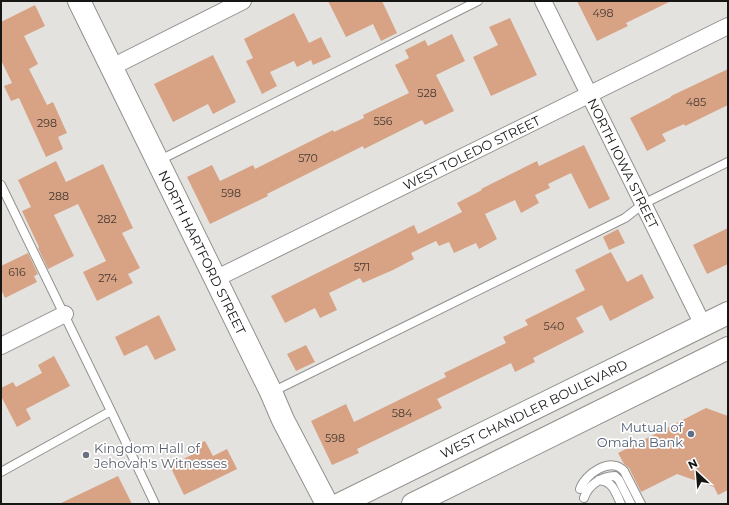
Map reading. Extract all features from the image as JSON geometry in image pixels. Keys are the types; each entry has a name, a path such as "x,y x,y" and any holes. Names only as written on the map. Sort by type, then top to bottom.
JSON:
{"main road":[{"name":"NORTH HARTFORD STREET","path":"79,1 271,392 283,420 327,504"},
{"name":"WEST CHANDLER BOULEVARD","path":"340,504 728,313"},
{"path":"413,504 728,348"}],"street":[{"path":"112,67 243,1"},
{"name":"NORTH IOWA STREET","path":"543,1 703,325"},
{"name":"WEST TOLEDO STREET","path":"215,279 728,26"},
{"path":"1,346 64,314"}],"lane":[{"path":"158,161 478,1"},
{"path":"271,392 625,218 643,204 728,162"},
{"path":"1,186 155,504"},
{"path":"1,472 111,412"},
{"path":"580,489 582,483 595,471 607,465 616,465 624,471 641,504"},
{"path":"584,498 586,491 599,480 608,476 615,476 619,480 631,504"},
{"path":"599,480 607,481 612,486 621,504"}],"building":[{"path":"328,1 382,1 397,33 381,41 373,24 346,37"},
{"path":"577,1 671,1 626,23 628,26 597,41"},
{"path":"35,5 45,26 24,36 38,64 29,69 47,105 53,102 67,133 58,137 63,149 46,157 19,98 11,101 4,86 12,83 1,60 1,22"},
{"path":"294,13 309,43 321,37 331,57 313,65 311,60 297,67 294,61 270,72 277,86 262,94 246,61 253,58 244,39"},
{"path":"510,18 537,75 491,96 473,57 498,45 489,27"},
{"path":"452,34 465,61 436,75 454,111 425,125 422,120 364,149 363,146 267,194 268,196 210,224 187,177 212,165 220,181 253,165 255,169 333,130 334,132 364,118 363,115 409,93 395,65 409,58 405,50 425,40 428,46"},
{"path":"213,55 236,102 213,114 208,104 173,122 154,84"},
{"path":"728,69 728,105 685,126 684,124 662,134 666,141 647,151 630,118 671,96"},
{"path":"584,145 610,199 589,209 571,173 548,184 550,188 535,195 539,203 521,213 515,200 485,214 497,239 479,249 476,243 454,253 449,242 439,246 436,241 411,253 414,259 393,270 363,283 360,278 329,293 337,310 320,318 315,308 285,323 271,296 414,225 418,234 462,212 457,203 482,190 481,189 537,161 539,166"},
{"path":"56,161 66,182 103,164 133,228 122,233 140,268 128,274 133,283 97,301 83,272 106,261 78,204 54,215 74,256 48,269 22,211 31,207 18,180"},
{"path":"728,228 728,264 707,274 693,245"},
{"path":"618,229 625,243 609,250 603,237"},
{"path":"611,252 627,282 642,274 654,298 610,321 602,305 576,318 584,332 533,358 535,362 515,372 511,363 437,399 442,408 357,449 359,453 332,465 311,421 346,404 354,422 446,377 444,373 506,343 503,337 528,325 525,320 585,290 575,270"},
{"path":"28,253 38,274 34,276 37,282 5,298 1,289 1,266"},
{"path":"159,315 176,350 155,360 147,345 124,356 115,337"},
{"path":"306,345 315,362 296,371 287,354"},
{"path":"54,356 70,386 26,409 31,419 17,427 1,396 1,388 13,382 16,387 42,373 38,365"},
{"name":"Mutual of Omaha Bank","path":"706,408 728,416 728,490 718,495 714,487 677,474 641,492 629,468 624,464 618,453"},
{"path":"205,441 213,456 227,449 237,469 184,495 170,466 197,452 194,446"},
{"path":"118,476 132,504 59,504"}],"place":[{"name":"Mutual of Omaha Bank","path":"691,434"},
{"name":"Kingdom Hall of Jehovah's Witnesses","path":"86,455"}]}
